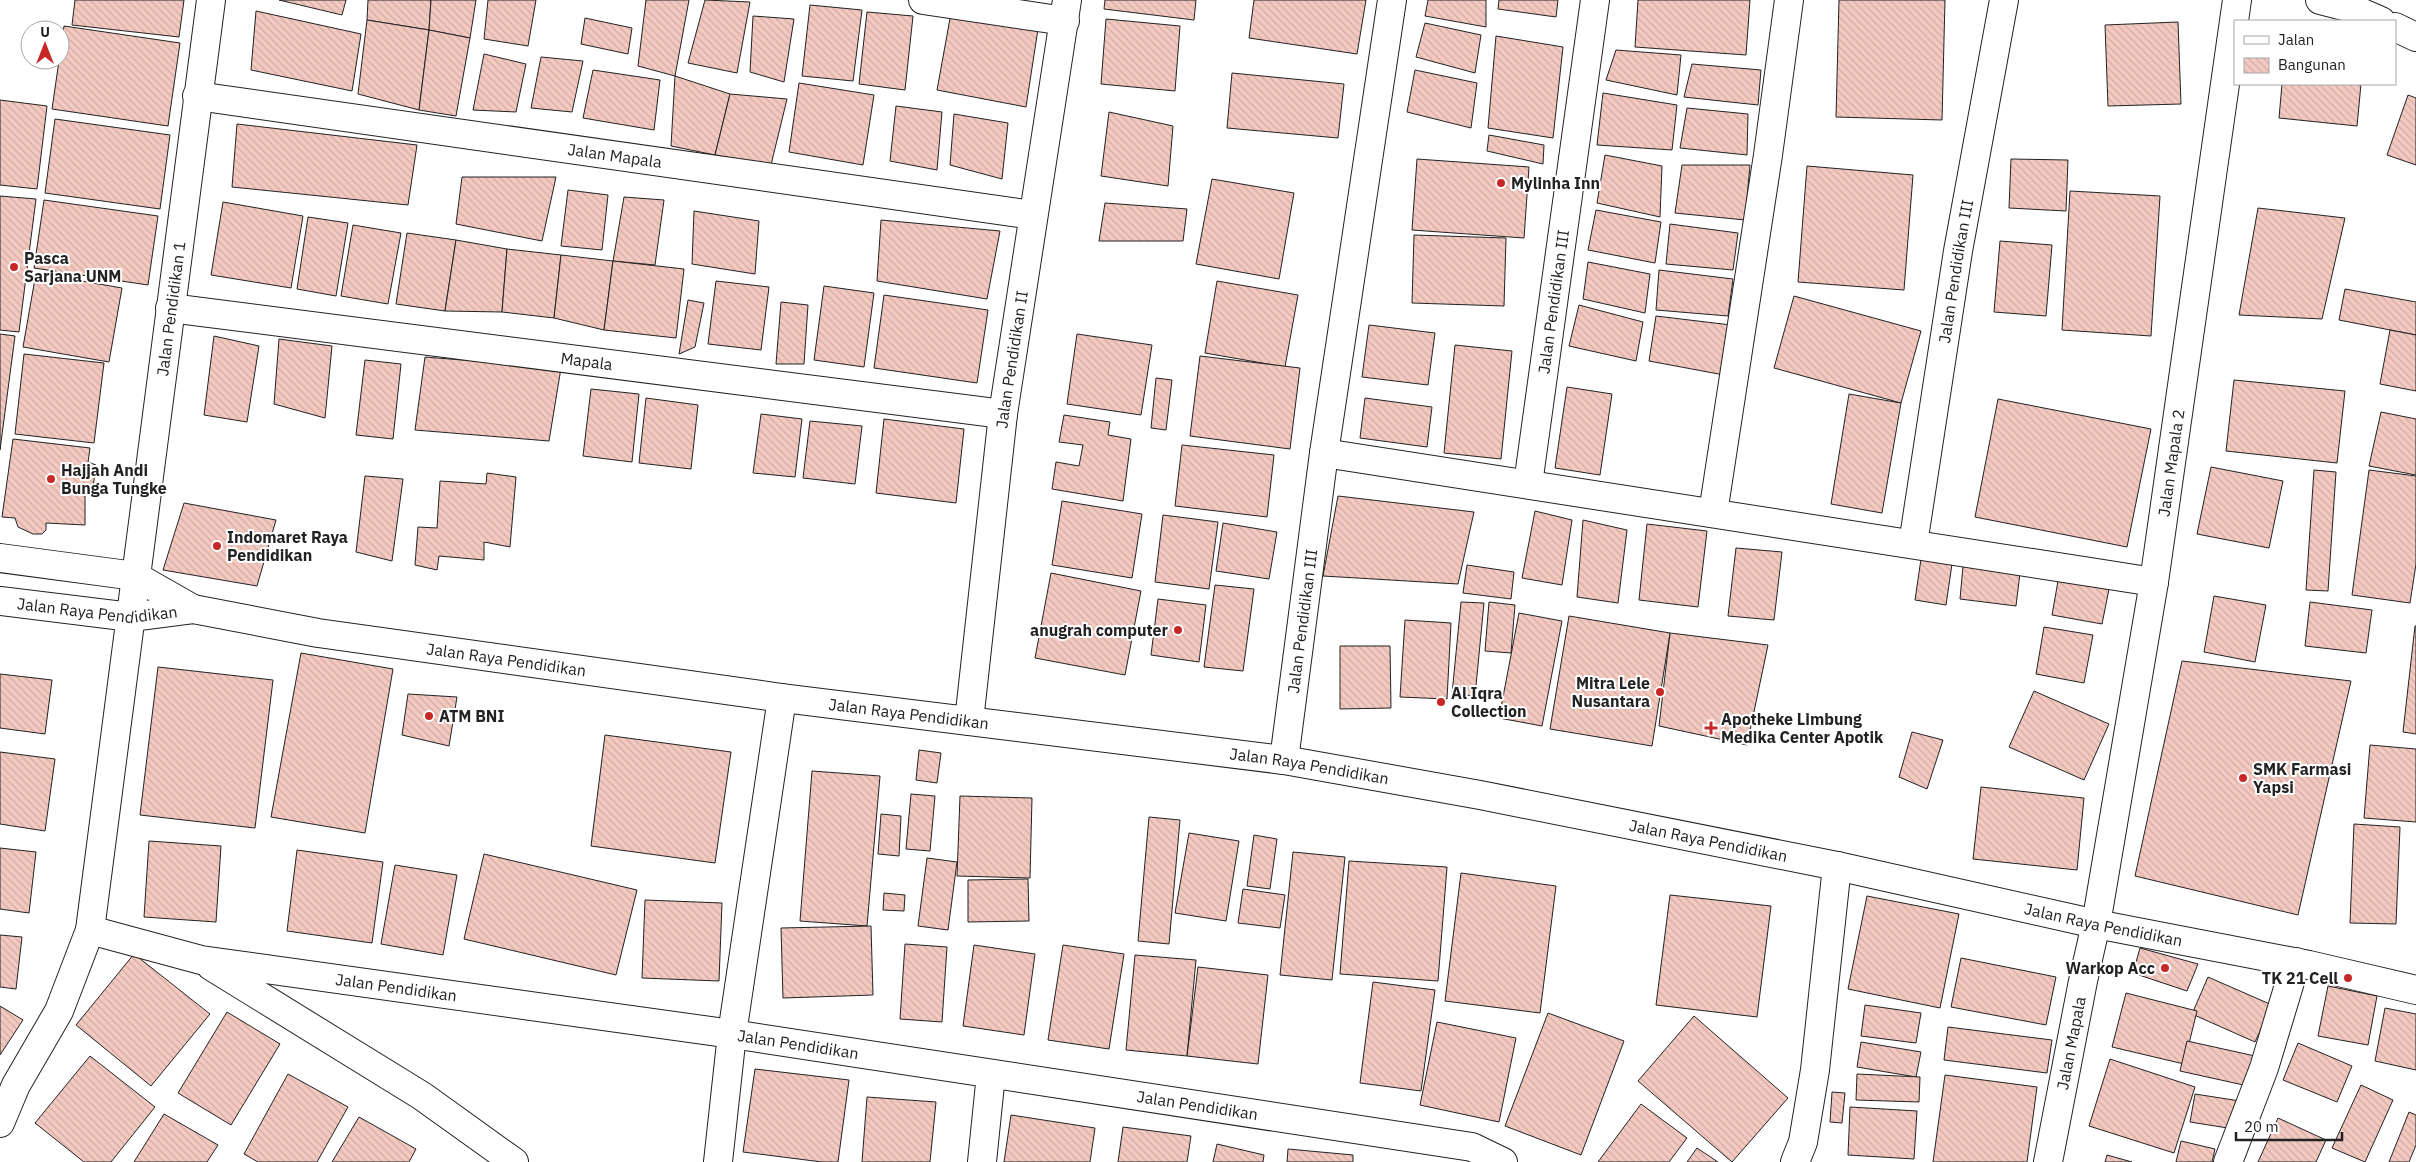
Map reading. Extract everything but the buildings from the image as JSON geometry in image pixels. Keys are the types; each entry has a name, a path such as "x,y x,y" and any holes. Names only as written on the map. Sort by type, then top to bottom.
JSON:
{"street":[{"name":"Jalan Pendidikan 1","path":"131,617 197,96 211,0"},
{"path":"924,0 1066,10"},
{"name":"Jalan Pendidikan III","path":"1284,760 1324,453 1392,0"},
{"name":"Jalan Pendidikan III","path":"1528,484 1595,0"},
{"path":"1713,513 1768,155 1789,0"},
{"name":"Jalan Pendidikan III","path":"1913,544 1958,251 2004,0"},
{"name":"Jalan Mapala 2","path":"2234,20 2237,0"},
{"path":"2320,0 2351,8 2379,20"},
{"name":"Jalan Pendidikan II","path":"969,721 1002,414 1066,10"},
{"name":"Jalan Mapala 2","path":"2096,924 2154,582 2234,21"},
{"path":"2396,27 2416,37"},
{"name":"Jalan Mapala","path":"197,96 1033,215"},
{"name":"Mapala","path":"170,308 1002,414"},
{"path":"1324,453 2154,582"},
{"name":"Jalan Raya Pendidikan","path":"0,558 135,576 193,609"},
{"name":"Jalan Raya Pendidikan","path":"0,601 131,617 193,609 318,633 782,698 1284,760 1480,795 1837,866 2096,924 2296,962 2416,990"},
{"path":"0,1123 16,1085 59,1010 90,930 131,617"},
{"path":"718,1162 732,1034 782,698"},
{"path":"1795,1162 1802,1142 1815,1070 1837,866"},
{"name":"Jalan Mapala","path":"2048,1162 2096,924"},
{"name":"Jalan Pendidikan","path":"90,930 201,960 732,1034 1472,1147 1503,1162"},
{"path":"201,960 422,1096 514,1162"},
{"path":"2228,1162 2264,1068 2296,962"},
{"path":"982,1162 991,1074"}],"place":[{"name":"Mylinha Inn","path":"1501,183"},
{"name":"Pasca Sarjana UNM","path":"14,267"},
{"name":"Hajjah Andi Bunga Tungke","path":"51,479"},
{"name":"Indomaret Raya Pendidikan","path":"217,546"},
{"name":"anugrah computer","path":"1178,630"},
{"name":"Mitra Lele Nusantara","path":"1660,692"},
{"name":"Al Iqra Collection","path":"1441,702"},
{"name":"ATM BNI","path":"429,716"},
{"name":"Apotheke Limbung Medika Center Apotik","path":"1711,728"},
{"name":"SMK Farmasi Yapsi","path":"2243,778"},
{"name":"Warkop Acc","path":"2165,968"},
{"name":"TK 21 Cell","path":"2348,978"}]}
